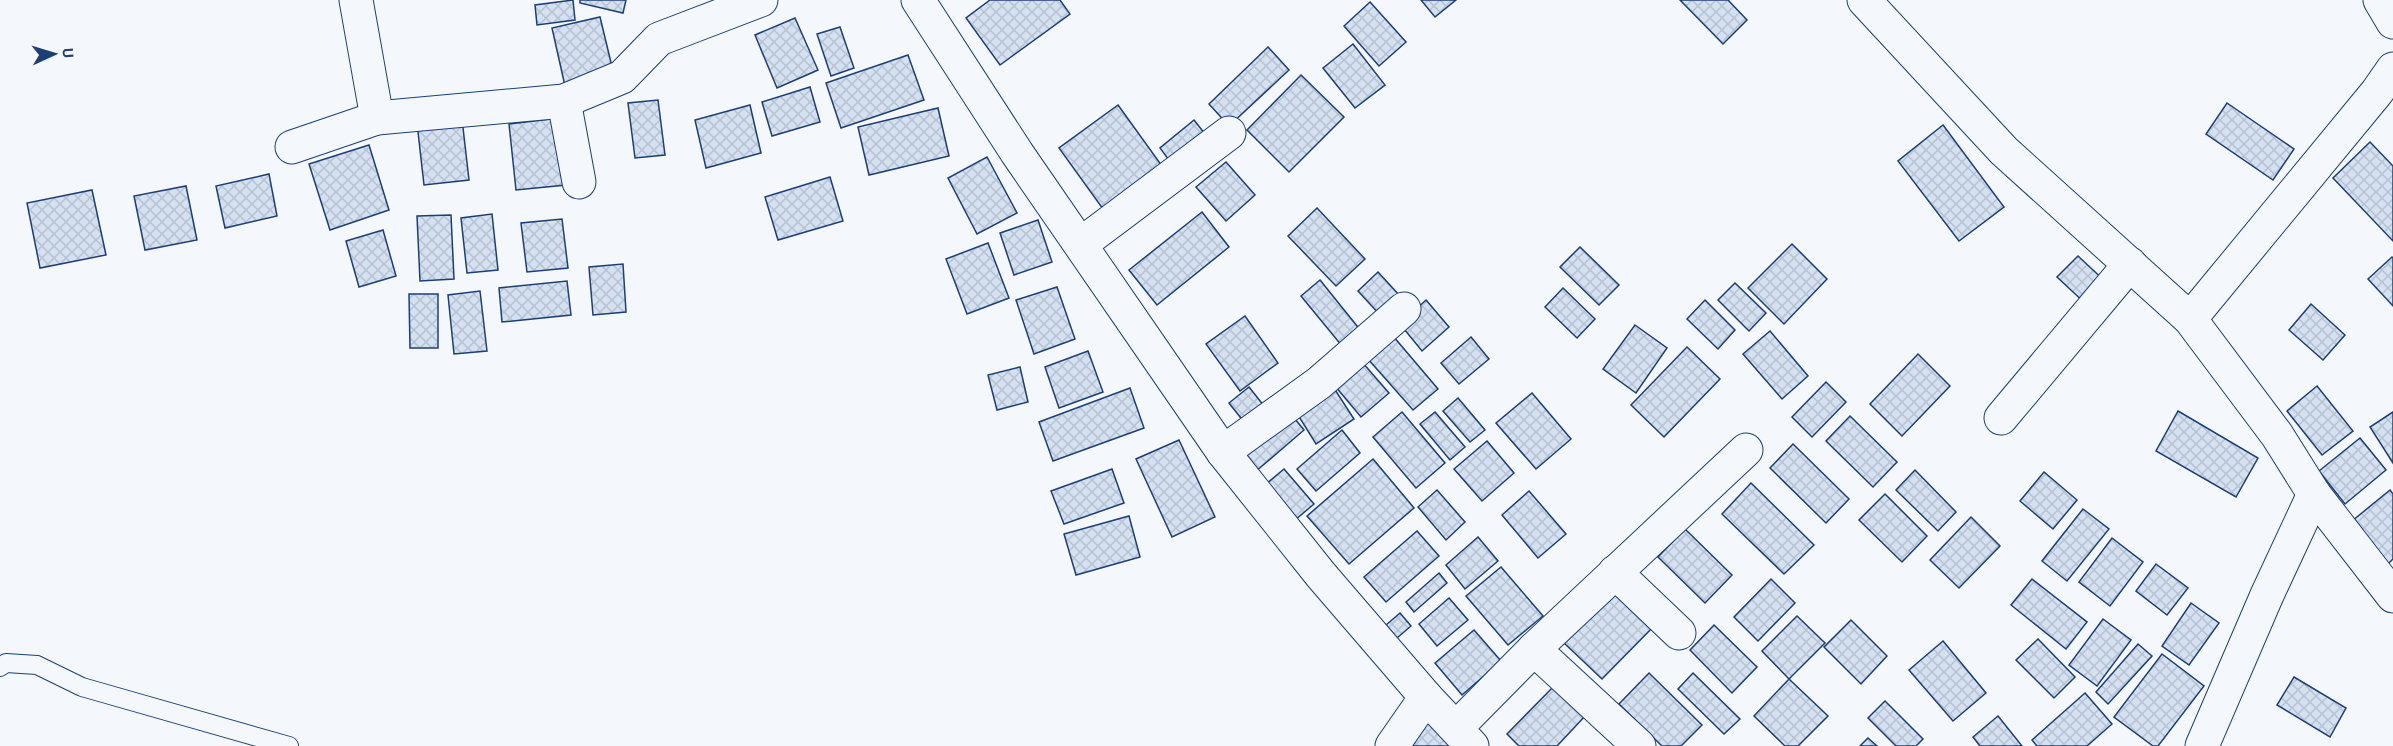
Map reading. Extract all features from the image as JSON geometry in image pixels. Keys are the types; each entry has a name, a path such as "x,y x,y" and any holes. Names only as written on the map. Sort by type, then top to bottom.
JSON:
{"street":[{"path":"356,0 377,118"},
{"path":"292,147 377,118 564,100 622,77 658,39 761,0"},
{"path":"918,0 1017,153 1223,452 1321,575 1426,697 1464,737 1534,649 1746,450"},
{"path":"1864,0 2004,151 2190,320 2277,435 2314,494 2393,596"},
{"path":"2380,0 2393,22"},
{"path":"2190,320 2377,92 2393,69"},
{"path":"564,100 579,182"},
{"path":"1081,244 1229,133"},
{"path":"2001,418 2130,264"},
{"path":"1223,452 1319,383 1404,309"},
{"path":"2202,746 2267,595 2314,494"},
{"path":"1615,572 1679,633"},
{"path":"1534,649 1639,746"},
{"path":"1392,746 1426,697"}],"lane":[{"path":"0,666 6,663 37,665 82,687 289,746"}],"building":[{"path":"573,0 575,20 537,25 535,5"},
{"path":"580,0 626,0 623,13 580,3"},
{"path":"990,0 1060,0 1070,14 1000,65 966,18"},
{"path":"1421,0 1456,0 1435,17"},
{"path":"1680,0 1728,0 1747,20 1723,44"},
{"path":"1370,2 1406,42 1379,66 1344,26"},
{"path":"600,17 614,75 565,86 552,28"},
{"path":"795,18 818,70 777,88 755,35"},
{"path":"840,27 854,68 831,76 817,34"},
{"path":"1353,44 1385,85 1355,108 1323,68"},
{"path":"1268,47 1289,70 1229,126 1209,104"},
{"path":"908,55 924,100 841,128 826,83"},
{"path":"1301,75 1344,117 1289,172 1247,130"},
{"path":"810,87 820,122 772,136 762,102"},
{"path":"658,100 665,155 635,158 628,103"},
{"path":"2227,103 2294,149 2273,180 2206,134"},
{"path":"750,105 761,153 706,168 695,120"},
{"path":"1118,105 1162,166 1103,209 1059,148"},
{"path":"938,108 949,156 869,175 858,127"},
{"path":"559,118 566,185 516,190 509,124"},
{"path":"462,119 469,180 424,185 417,123"},
{"path":"1194,120 1209,139 1174,167 1160,148"},
{"path":"1943,125 2004,207 1959,241 1898,161"},
{"path":"2370,142 2393,166 2393,241 2333,178"},
{"path":"369,145 389,210 330,230 309,164"},
{"path":"987,157 1017,213 977,234 948,178"},
{"path":"1226,162 1255,195 1226,221 1196,187"},
{"path":"269,174 277,216 225,228 216,186"},
{"path":"830,177 843,221 778,240 765,197"},
{"path":"186,186 197,240 145,250 134,196"},
{"path":"92,190 106,255 40,268 27,203"},
{"path":"1317,208 1365,259 1336,286 1288,236"},
{"path":"1202,212 1229,247 1157,305 1129,270"},
{"path":"492,214 498,270 467,273 461,218"},
{"path":"451,215 454,279 420,281 417,216"},
{"path":"562,219 568,268 527,272 521,223"},
{"path":"1038,220 1052,262 1014,275 1000,233"},
{"path":"383,230 396,276 359,287 346,241"},
{"path":"988,243 1009,298 967,314 946,259"},
{"path":"1792,244 1827,279 1784,324 1748,288"},
{"path":"1580,247 1619,285 1599,305 1560,267"},
{"path":"2078,256 2108,284 2088,306 2057,277"},
{"path":"2393,258 2393,306 2368,279"},
{"path":"623,264 626,312 593,315 589,267"},
{"path":"1378,272 1400,296 1380,315 1358,291"},
{"path":"1320,280 1361,331 1342,346 1301,296"},
{"path":"567,281 571,315 502,322 499,288"},
{"path":"1735,283 1766,313 1749,331 1718,300"},
{"path":"1057,287 1075,339 1034,354 1016,300"},
{"path":"1563,288 1595,319 1577,338 1545,307"},
{"path":"480,291 487,351 454,354 448,295"},
{"path":"409,294 438,294 438,348 410,348"},
{"path":"1426,300 1449,327 1422,351 1400,324"},
{"path":"1705,300 1735,330 1718,349 1687,319"},
{"path":"2311,304 2345,335 2323,360 2289,330"},
{"path":"1245,316 1278,363 1240,391 1206,344"},
{"path":"1635,325 1667,348 1636,393 1603,369"},
{"path":"1770,331 1808,376 1782,399 1743,354"},
{"path":"1393,336 1438,389 1413,410 1368,359"},
{"path":"1471,337 1489,359 1459,384 1441,363"},
{"path":"1687,347 1720,379 1664,437 1631,405"},
{"path":"1088,351 1103,392 1059,408 1045,367"},
{"path":"1918,354 1950,386 1902,436 1870,404"},
{"path":"1362,362 1389,393 1361,417 1335,386"},
{"path":"1020,367 1028,402 997,410 988,375"},
{"path":"1330,382 1354,419 1316,444 1293,407"},
{"path":"1826,382 1846,402 1812,437 1792,417"},
{"path":"2317,386 2353,431 2322,455 2287,411"},
{"path":"1249,387 1268,411 1248,427 1229,403"},
{"path":"1130,388 1144,428 1053,461 1039,422"},
{"path":"1532,393 1571,439 1536,469 1496,423"},
{"path":"1458,398 1485,430 1470,442 1443,411"},
{"path":"2178,411 2258,458 2236,497 2156,451"},
{"path":"1402,412 1445,463 1416,488 1373,437"},
{"path":"1435,412 1465,447 1450,460 1420,424"},
{"path":"2393,412 2393,463 2370,427"},
{"path":"1290,413 1304,430 1255,472 1241,456"},
{"path":"1850,416 1897,462 1873,487 1826,441"},
{"path":"1342,430 1360,453 1316,491 1297,469"},
{"path":"2360,438 2386,470 2345,504 2319,471"},
{"path":"1179,440 1215,517 1172,537 1136,459"},
{"path":"1487,441 1514,473 1482,501 1454,469"},
{"path":"1793,444 1849,499 1826,523 1770,468"},
{"path":"1373,459 1414,508 1349,564 1307,516"},
{"path":"1112,469 1124,503 1064,524 1051,491"},
{"path":"1284,469 1314,504 1295,520 1265,485"},
{"path":"1915,470 1956,512 1938,531 1896,490"},
{"path":"2044,472 2077,500 2053,529 2020,501"},
{"path":"1751,483 1814,545 1784,574 1722,514"},
{"path":"1437,490 1465,522 1446,540 1418,507"},
{"path":"2390,490 2393,494 2393,559 2387,565 2352,521"},
{"path":"1529,491 1566,534 1538,558 1502,515"},
{"path":"1885,494 1927,536 1902,562 1859,520"},
{"path":"2083,509 2109,529 2067,581 2042,561"},
{"path":"1129,516 1140,557 1076,575 1064,534"},
{"path":"1971,517 2000,546 1959,588 1930,560"},
{"path":"1685,529 1732,575 1705,603 1658,557"},
{"path":"1417,531 1439,556 1386,602 1364,577"},
{"path":"1478,537 1498,561 1465,589 1446,565"},
{"path":"2112,538 2143,562 2110,606 2079,582"},
{"path":"2156,564 2188,588 2167,615 2136,591"},
{"path":"1501,567 1543,616 1508,645 1466,596"},
{"path":"1439,573 1447,583 1414,612 1406,602"},
{"path":"1771,579 1795,603 1758,641 1734,617"},
{"path":"2032,579 2087,622 2066,649 2011,605"},
{"path":"1618,586 1656,624 1602,679 1563,642"},
{"path":"1449,598 1468,620 1437,646 1419,624"},
{"path":"2191,603 2219,623 2189,665 2162,646"},
{"path":"1400,613 1411,626 1397,638 1386,625"},
{"path":"1797,616 1825,643 1789,679 1762,651"},
{"path":"2103,619 2131,640 2097,686 2069,665"},
{"path":"1851,620 1887,656 1861,684 1824,647"},
{"path":"1714,625 1757,667 1732,693 1690,650"},
{"path":"1474,630 1501,661 1462,695 1435,663"},
{"path":"2038,639 2075,677 2054,698 2016,660"},
{"path":"1943,641 1986,693 1953,721 1909,670"},
{"path":"2138,644 2152,656 2108,704 2096,692"},
{"path":"2162,654 2204,686 2158,746 2153,746 2114,717"},
{"path":"1649,673 1702,725 1681,746 1662,746 1619,704"},
{"path":"1693,673 1740,719 1724,734 1678,689"},
{"path":"2294,677 2346,708 2330,737 2277,705"},
{"path":"1789,679 1828,716 1798,746 1785,746 1754,716"},
{"path":"1555,685 1586,715 1557,746 1519,746 1507,734"},
{"path":"2085,693 2112,724 2087,746 2037,746 2032,740"},
{"path":"1885,701 1923,739 1916,746 1896,746 1868,718"},
{"path":"1998,716 2022,746 1980,746 1973,737"},
{"path":"1427,720 1460,746 1407,746"},
{"path":"1868,738 1877,746 1860,746"}]}
